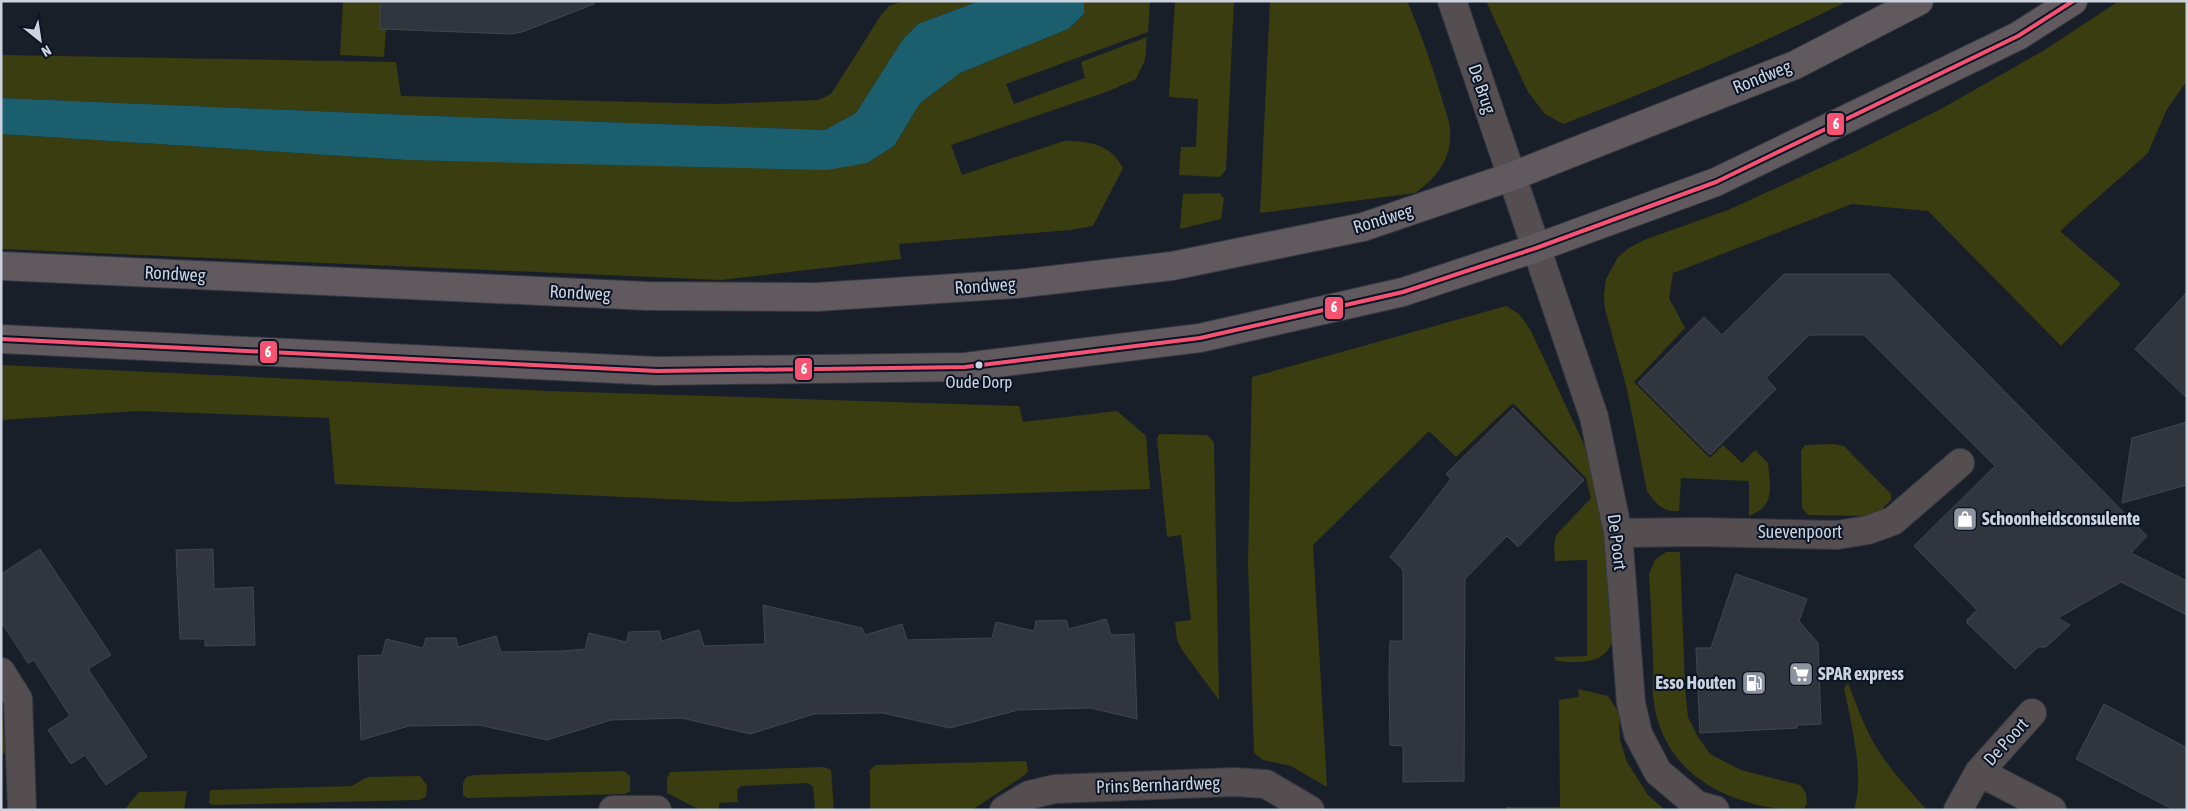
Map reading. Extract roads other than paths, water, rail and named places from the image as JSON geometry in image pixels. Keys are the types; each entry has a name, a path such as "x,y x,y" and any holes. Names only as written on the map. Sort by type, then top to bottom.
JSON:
{"main road":[{"name":"Rondweg","path":"1,266 646,296 817,297 1016,284 1172,266 1363,228 1513,176 1795,65 1919,1"},
{"path":"1,339 657,371 965,367 1200,338 1403,292 1536,248 1716,182 2018,36 2073,1"}],"street":[{"name":"De Brug","path":"1452,1 1536,248"},
{"name":"De Poort","path":"1536,248 1594,417 1618,533 1630,703 1638,734 1658,772 1697,805 1715,810"},
{"name":"Suevenpoort","path":"1618,533 1758,532 1837,535 1868,530 1893,520 1960,463"},
{"path":"1,672 18,699 11,779 22,810"},
{"name":"De Poort","path":"1958,810 1979,772 2032,713"},
{"name":"De Poort","path":"1979,772 2052,810"},
{"name":"Prins Bernhardweg","path":"1004,810 1029,795 1055,789 1234,782 1266,784 1310,810"},
{"path":"613,810 657,810"}],"water":[{"path":"979,1 1084,1 1084,14 1068,29 960,73 920,103 894,146 867,163 827,170 407,160 1,134 1,98 825,130 856,113 903,39 918,24"}],"place":[{"name":"Oude Dorp","path":"979,365"},
{"name":"Schoonheidsconsulente","path":"1965,519"},
{"name":"SPAR express","path":"1801,674"},
{"name":"Esso Houten","path":"1754,683"}]}
